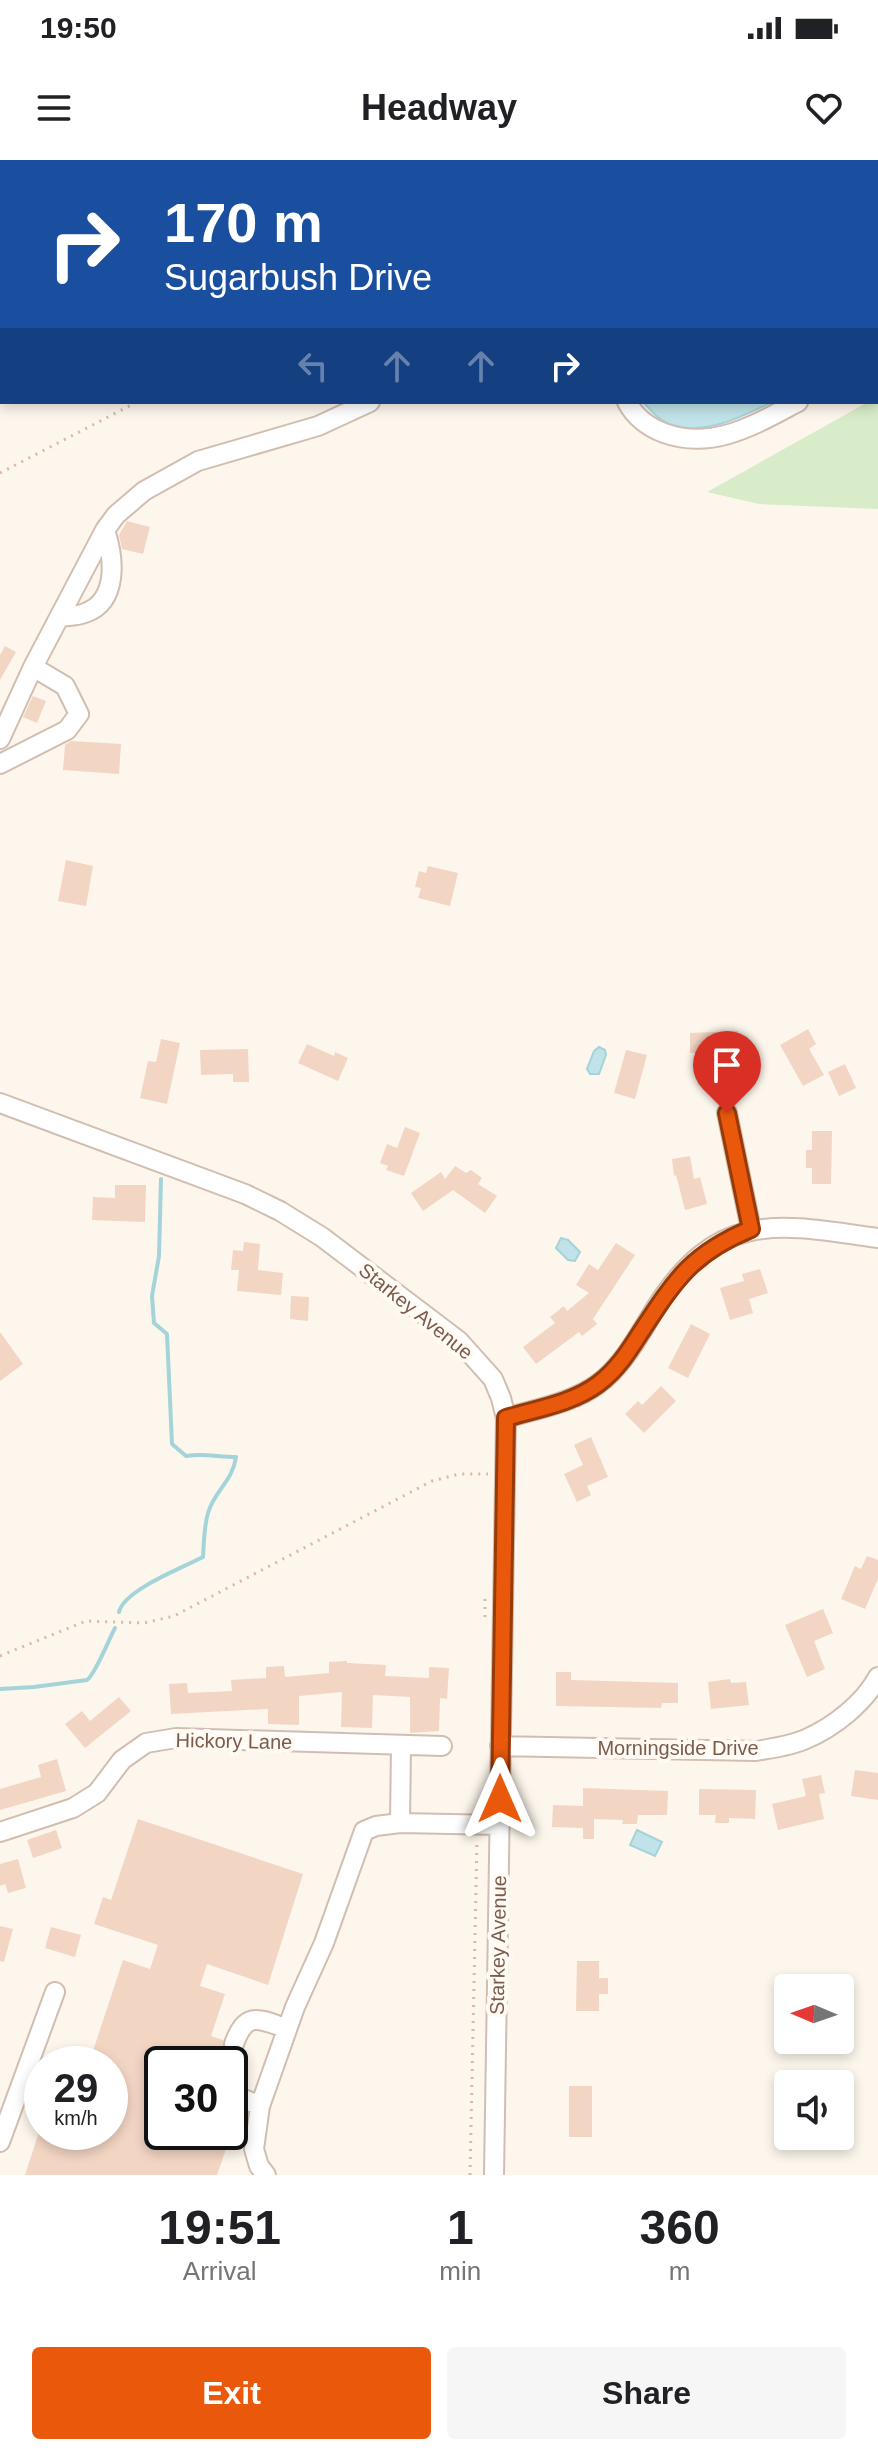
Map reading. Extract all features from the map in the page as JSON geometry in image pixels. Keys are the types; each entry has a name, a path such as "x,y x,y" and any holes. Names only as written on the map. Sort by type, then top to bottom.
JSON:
{"street":[{"path":"0,739 33,667 105,530 116,515 144,491 198,461 318,426 366,404"},
{"path":"628,404 633,413 652,429 678,439 699,441 737,432 794,404"},
{"path":"60,617 86,613 103,601 113,574 112,550 105,530"},
{"path":"0,764 67,730 79,714 65,686 33,667"},
{"name":"Starkey Avenue","path":"0,1103 245,1194 280,1211 322,1237 459,1341 493,1379 506,1418 494,2175"},
{"path":"727,1113 751,1229"},
{"path":"506,1418 571,1398 596,1386 613,1372 625,1356 670,1286 687,1267 718,1244 751,1229 793,1227 878,1238"},
{"name":"Morningside Drive","path":"500,1746 756,1751 804,1740 823,1730 876,1686"},
{"name":"Hickory Lane","path":"0,1832 73,1808 97,1793 122,1760 146,1743 176,1738 442,1746"},
{"path":"400,1823 401,1746"},
{"path":"266,2175 259,2166 254,2149 260,2106 364,1831 400,1823 500,1825"},
{"path":"0,2142 55,1992"},
{"path":"234,2046 240,2028 246,2022 257,2020 287,2029"},
{"path":"248,2101 260,2106"}],"path":[{"path":"0,473 133,404"},
{"path":"0,1656 86,1621 144,1623 174,1616 432,1481 459,1474 488,1474"}],"green space":[{"path":"864,404 878,404 878,509 759,504 707,492"}],"water":[{"path":"645,404 768,404 704,427 675,426 654,414"},
{"path":"599,1047 605,1050 606,1055 599,1074 590,1074 587,1069 594,1051"},
{"path":"561,1238 568,1240 580,1252 575,1261 568,1260 556,1248"},
{"path":"637,1830 662,1842 655,1856 630,1845"}],"building":[{"path":"127,521 150,527 143,554 122,549 119,535"},
{"path":"5,646 16,652 0,680 0,655"},
{"path":"33,696 46,701 37,723 23,717"},
{"path":"71,741 121,744 119,774 63,770 65,745"},
{"path":"66,860 93,866 86,906 58,901"},
{"path":"428,866 458,873 450,906 418,898 421,888 415,887 419,871 426,873"},
{"path":"808,1029 816,1044 809,1049 824,1075 803,1086 780,1045"},
{"path":"738,1031 738,1057 721,1058 720,1052 690,1053 690,1033"},
{"path":"161,1039 180,1043 167,1104 140,1098 148,1061 156,1062"},
{"path":"307,1044 334,1056 335,1052 348,1058 338,1081 298,1063"},
{"path":"248,1049 249,1082 233,1082 233,1074 201,1075 200,1050"},
{"path":"626,1050 647,1055 635,1099 614,1093"},
{"path":"845,1064 856,1088 839,1096 828,1072"},
{"path":"405,1127 420,1133 404,1176 386,1170 388,1166 380,1163 387,1144 397,1148"},
{"path":"812,1131 832,1131 831,1184 812,1184 812,1168 806,1168 806,1150 812,1150"},
{"path":"690,1156 694,1179 700,1177 707,1204 685,1210 672,1159"},
{"path":"455,1166 466,1173 471,1170 482,1178 478,1184 497,1196 485,1213 453,1190 423,1211 411,1193 441,1172 445,1179"},
{"path":"115,1185 146,1185 145,1222 92,1220 93,1197 115,1198"},
{"path":"244,1242 260,1244 258,1270 283,1273 281,1295 237,1291 239,1270 231,1270 233,1250 243,1251"},
{"path":"616,1243 635,1255 593,1319 597,1324 582,1336 579,1332 536,1364 523,1347 555,1323 550,1317 564,1306 567,1311 589,1293 576,1285 589,1264 598,1270"},
{"path":"760,1269 768,1293 749,1299 753,1313 730,1320 720,1288 744,1281 742,1274"},
{"path":"291,1296 309,1297 308,1321 290,1319"},
{"path":"691,1324 710,1334 688,1378 668,1368"},
{"path":"0,1332 23,1364 0,1381"},
{"path":"661,1386 676,1401 644,1433 625,1414 638,1401 642,1405"},
{"path":"591,1437 608,1477 587,1486 591,1495 577,1502 564,1474 583,1465 574,1445"},
{"path":"867,1556 878,1560 878,1579 865,1609 841,1599 855,1566 861,1569"},
{"path":"823,1609 833,1633 814,1641 825,1669 807,1677 785,1625"},
{"path":"329,1662 386,1665 385,1676 429,1678 429,1667 449,1668 447,1699 440,1698 439,1731 410,1733 410,1697 373,1695 372,1728 341,1727 342,1692 299,1696 299,1725 268,1724 268,1709 171,1714 169,1684 187,1683 188,1693 232,1691 231,1680 266,1678 266,1667 284,1666 285,1677 329,1673"},
{"path":"556,1672 571,1672 571,1680 678,1683 678,1703 662,1703 661,1708 556,1706"},
{"path":"730,1679 731,1683 746,1682 749,1705 711,1709 708,1682"},
{"path":"119,1697 131,1711 85,1748 65,1724 82,1711 90,1721"},
{"path":"57,1759 66,1791 0,1810 0,1789 41,1777 38,1765"},
{"path":"855,1770 878,1773 878,1800 851,1796"},
{"path":"821,1775 825,1793 819,1794 824,1819 778,1830 772,1804 806,1796 802,1779"},
{"path":"583,1788 668,1791 667,1815 638,1815 637,1824 594,1819 594,1839 583,1839 583,1828 552,1827 553,1805 583,1806"},
{"path":"699,1789 756,1790 755,1819 729,1818 729,1823 715,1823 716,1815 699,1815"},
{"path":"138,1819 303,1874 268,1985 207,1964 200,1986 225,1994 211,2036 223,2040 224,2046 144,2046 144,2150 226,2150 217,2175 25,2175 33,2150 128,2150 128,2046 95,2046 123,1960 150,1969 158,1945 94,1924 103,1897 111,1900"},
{"path":"56,1830 62,1848 33,1858 27,1840"},
{"path":"18,1859 26,1888 8,1893 5,1884 0,1886 0,1864"},
{"path":"0,1926 13,1929 4,1962 0,1961"},
{"path":"51,1927 81,1935 75,1957 45,1948"},
{"path":"577,1961 599,1961 599,1978 608,1978 608,1994 599,1994 599,2011 576,2011"},
{"path":"569,2086 592,2086 592,2137 569,2137"}],"waterway":[{"path":"119,1612 123,1604 142,1588 203,1557 208,1513 231,1473 236,1457 186,1456 172,1444 167,1334 154,1323 152,1296 159,1256 161,1179"},
{"path":"0,1689 87,1680 115,1628"}],"route":[{"path":"500,1799 506,1418 571,1398 596,1386 613,1372 670,1286 687,1267 707,1251 751,1229 727,1113"}]}
